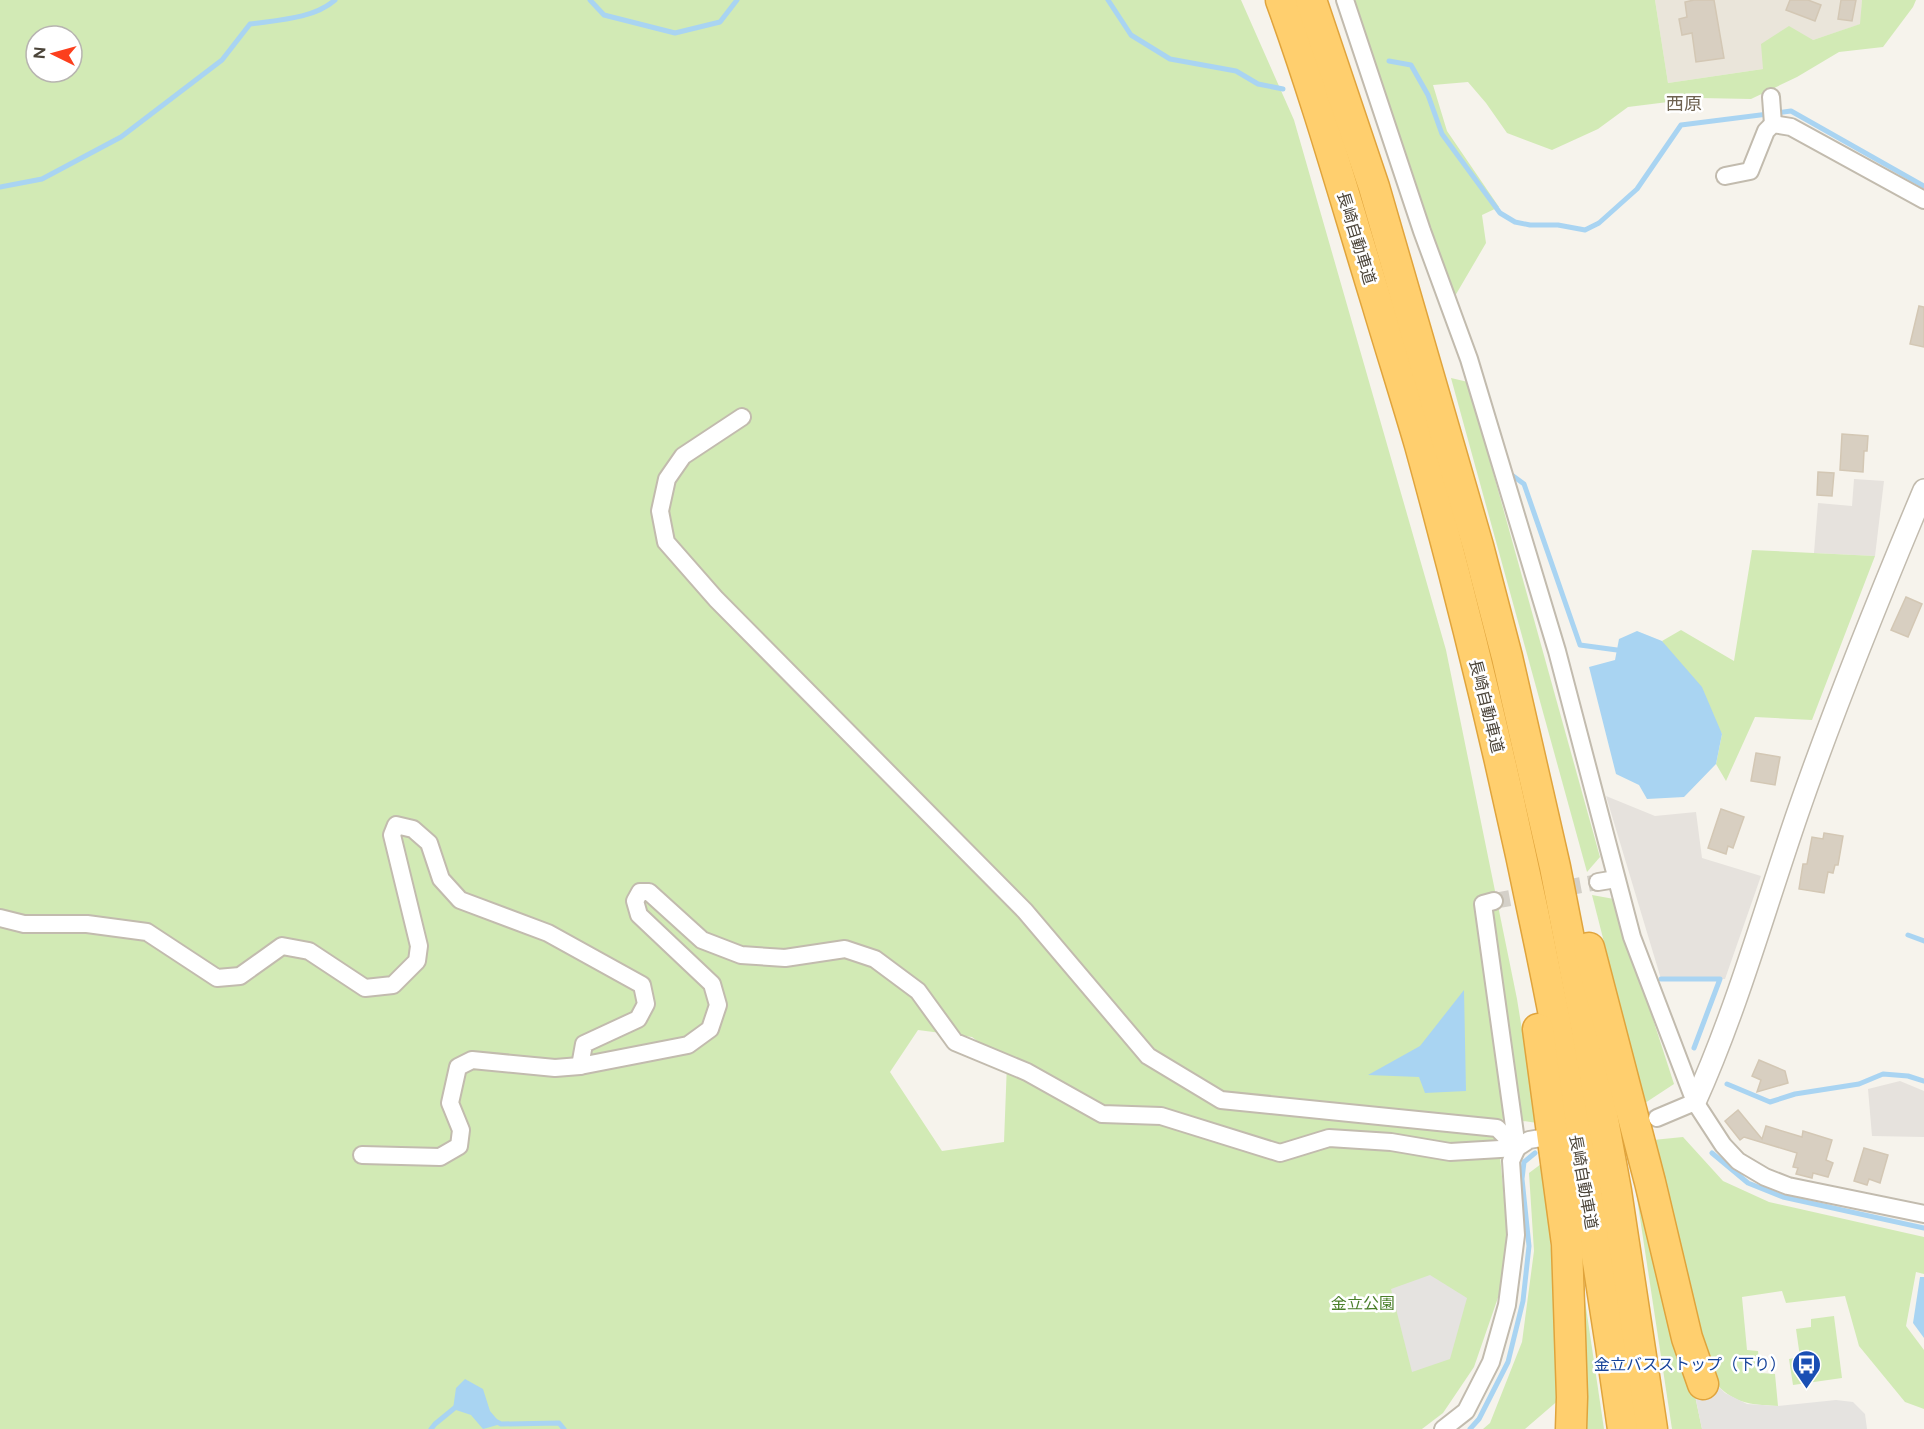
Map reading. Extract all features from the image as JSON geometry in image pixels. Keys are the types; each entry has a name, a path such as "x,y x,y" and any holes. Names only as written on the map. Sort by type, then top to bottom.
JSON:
{"highway":[{"name":"長崎自動車道","path":"1281,0 1305,65 1418,441 1449,554 1503,771 1560,1043 1587,1197 1623,1429"},
{"name":"長崎自動車道","path":"1311,0 1374,187 1478,546 1506,657 1560,890 1617,1191 1652,1429"},
{"path":"1478,546 1511,656 1599,985 1650,1182 1687,1338 1703,1384"},
{"path":"1503,771 1567,1244 1571,1429"}],"street":[{"path":"1345,0 1422,231 1469,359 1557,651 1632,937 1695,1102 1723,1146 1738,1161 1765,1177 1788,1186 1924,1214"},
{"path":"1772,102 1773,124"},
{"path":"1725,176 1750,171 1766,130 1773,124"},
{"path":"1773,124 1791,127 1924,200"},
{"path":"742,417 683,456 667,479 660,512 666,542 716,599 1025,911 1148,1056 1221,1100 1497,1128 1517,1148"},
{"path":"1657,1118 1695,1102 1711,1066 1813,767 1875,606 1924,490"},
{"path":"0,918 24,924 87,924 147,932 217,978 240,976 282,946 309,951 364,988 393,985 417,961 419,946 392,835 396,825 413,829 429,843 441,879 460,900 548,933 642,985 646,1004 638,1019 584,1044 580,1066"},
{"path":"1598,882 1616,879"},
{"path":"362,1155 440,1157 459,1146 461,1130 450,1103 458,1067 472,1060 555,1068 580,1066 688,1045 710,1029 718,1005 712,984 639,915 635,901 640,892 649,892 702,940 741,955 785,958 845,949 875,959 918,991 955,1042 1027,1072 1102,1114 1161,1116 1280,1153 1329,1138 1391,1142 1450,1152 1517,1148 1529,1140 1541,1138"},
{"path":"1443,1429 1466,1411 1491,1362 1507,1305 1516,1235 1512,1161 1517,1148 1483,904 1494,901"}],"shaded area":[{"path":"1655,0 1862,0 1861,24 1813,40 1763,69 1668,83"},
{"path":"1854,479 1884,481 1875,556 1814,553 1818,503 1852,506"},
{"path":"1606,796 1655,816 1696,812 1702,858 1761,876 1725,979 1661,979"},
{"path":"1900,1081 1924,1091 1924,1137 1872,1136 1868,1089"},
{"path":"1430,1275 1467,1298 1450,1359 1412,1372 1391,1289"},
{"path":"1689,1367 1712,1380 1725,1393 1747,1404 1778,1406 1836,1400 1853,1402 1865,1414 1867,1429 1702,1429"}],"green space":[{"name":"金立公園","path":"0,0 1241,0 1294,120 1446,650 1517,999 1537,1123 1503,1118 1499,1146 1507,1228 1502,1286 1474,1367 1443,1413 1422,1429 0,1429","holes":["918,1030 972,1037 1007,1063 1004,1142 942,1151 890,1072"]},
{"path":"1355,0 1655,0 1668,83 1763,69 1761,44 1789,26 1813,40 1860,24 1862,0 1916,0 1883,47 1839,52 1797,77 1751,99 1700,98 1628,107 1598,129 1552,150 1507,133 1468,82 1433,85 1447,131 1499,207 1482,215 1486,243 1455,296 1410,178"},
{"path":"1451,378 1468,382 1600,857 1587,872"},
{"path":"1752,550 1875,556 1812,720 1755,717 1726,781 1716,764 1722,734 1662,641 1681,630 1734,661"},
{"path":"1592,895 1614,899 1674,1084 1645,1103"},
{"path":"1683,1137 1723,1181 1769,1202 1924,1237 1924,1274 1916,1272 1906,1326 1924,1350 1924,1409 1905,1402 1859,1346 1845,1296 1786,1303 1782,1291 1742,1297 1747,1350 1758,1351 1760,1373 1775,1374 1778,1406 1742,1401 1728,1394 1712,1380 1653,1140"},
{"path":"1630,1152 1689,1367 1702,1429 1672,1429"},
{"path":"1545,1161 1561,1398 1525,1429 1483,1429 1490,1423 1522,1342 1534,1251 1529,1173"},
{"path":"1576,1240 1604,1429 1583,1429"},
{"path":"1834,1316 1842,1378 1793,1385 1789,1359 1800,1357 1796,1329 1811,1327 1811,1319"}],"water":[{"path":"1637,631 1662,641 1702,687 1722,734 1716,764 1684,797 1647,799 1639,785 1616,774 1589,667 1615,660 1619,639"},
{"path":"1464,990 1466,1091 1425,1093 1419,1077 1368,1075 1420,1046"},
{"path":"1920,1277 1924,1277 1924,1338 1913,1323"},
{"path":"465,1379 483,1389 490,1411 501,1424 483,1429 471,1415 453,1409 456,1388"}],"building":[{"path":"1714,0 1724,58 1696,62 1692,33 1682,35 1679,19 1687,17 1685,2"},
{"path":"1790,0 1808,0 1821,5 1815,21 1786,10"},
{"path":"1841,0 1856,0 1852,21 1838,19"},
{"path":"1919,306 1924,307 1924,347 1910,344"},
{"path":"1842,434 1868,436 1867,451 1864,451 1863,472 1840,470"},
{"path":"1818,472 1834,473 1832,496 1817,495"},
{"path":"1906,597 1922,604 1908,637 1891,630"},
{"path":"1756,753 1780,757 1775,785 1751,781"},
{"path":"1721,809 1744,817 1733,848 1728,846 1726,854 1708,848"},
{"path":"1824,833 1843,836 1838,865 1835,865 1833,873 1828,872 1824,893 1799,889 1803,864 1807,864 1812,837 1823,839"},
{"path":"1759,1060 1785,1071 1788,1083 1757,1092 1761,1080 1752,1076"},
{"path":"1738,1110 1762,1139 1766,1126 1802,1137 1803,1131 1832,1140 1826,1160 1833,1163 1828,1177 1813,1173 1812,1178 1796,1174 1798,1168 1793,1167 1797,1153 1744,1137 1740,1140 1725,1121"},
{"path":"1864,1148 1888,1155 1880,1183 1869,1179 1867,1185 1854,1181"}],"waterway":[{"path":"0,187 42,179 121,137 222,60 250,24 306,15 335,0"},
{"path":"590,0 604,15 675,33 720,22 737,0"},
{"path":"1108,0 1131,35 1170,59 1236,71 1258,84 1283,89"},
{"path":"1389,61 1411,65 1428,95 1442,134 1500,213 1515,222 1530,225 1558,225 1585,230 1599,223 1637,189 1681,125 1791,111 1924,186"},
{"path":"1509,473 1524,484 1580,645 1617,650"},
{"path":"1908,935 1924,941"},
{"path":"1661,979 1720,979 1694,1048"},
{"path":"1727,1084 1770,1102 1795,1094 1859,1084 1883,1074 1908,1076 1924,1081"},
{"path":"1470,1429 1479,1419 1508,1362 1523,1301 1529,1246 1522,1179 1524,1162 1535,1153"},
{"path":"1712,1153 1748,1183 1783,1197 1924,1228"},
{"path":"431,1429 457,1406"},
{"path":"495,1421 501,1424 559,1423 564,1429"}],"tunnel":[{"path":"1494,901 1598,882"}],"place":[{"name":"金立バスストップ（下り）","path":"1807,1390"}],"district":[{"name":"西原","path":"1684,104"}]}
